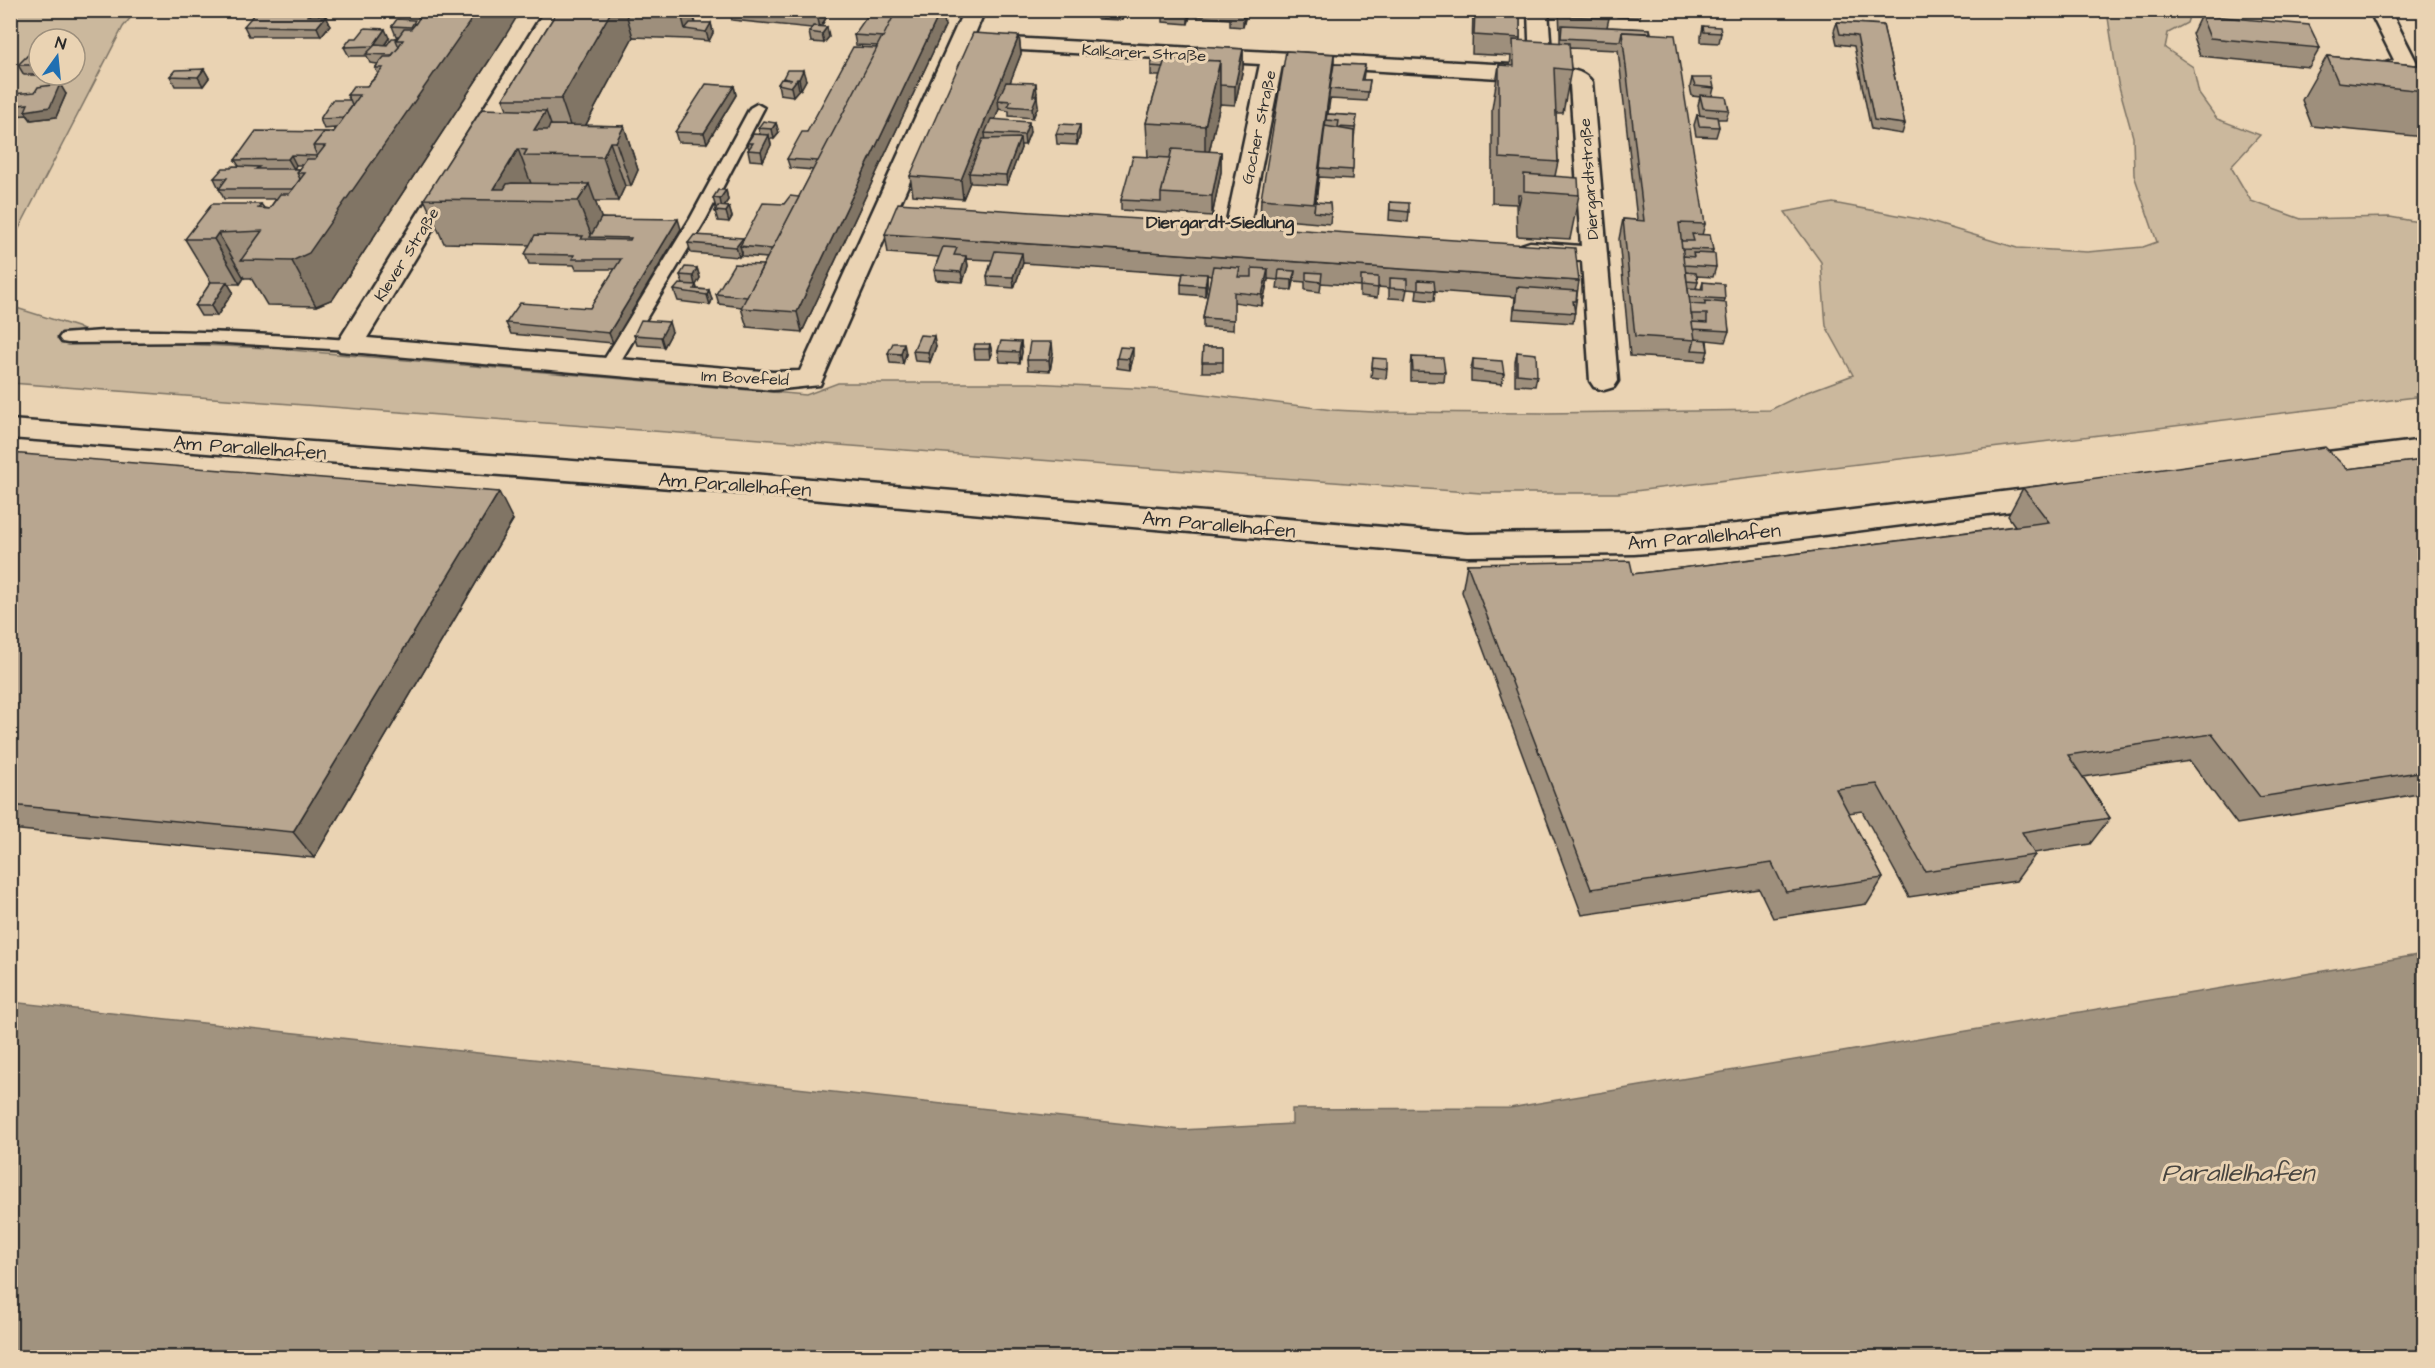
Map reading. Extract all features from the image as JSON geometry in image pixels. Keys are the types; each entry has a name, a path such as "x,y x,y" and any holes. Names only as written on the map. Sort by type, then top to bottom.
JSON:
{"street":[{"name":"Klever Straße","path":"349,345 556,10"},
{"name":"Im Bovefeld","path":"349,345 773,381 810,379 899,208 975,10"},
{"path":"1538,10 1541,73"},
{"path":"2379,10 2406,63 2382,72"},
{"name":"Kalkarer Straße","path":"963,41 1541,73"},
{"name":"Gocher Straße","path":"1237,230 1272,59"},
{"name":"Diergardtstraße","path":"1541,73 1570,76 1581,82 1593,254 1605,381"},
{"path":"1510,248 1593,254"},
{"name":"Am Parallelhafen","path":"10,429 764,485 1467,545 1634,543 1737,535 2081,493"},
{"path":"2270,470 2424,450"}],"lane":[{"path":"608,368 628,339 698,219 757,108"},
{"path":"68,338 125,335 349,345"}],"shaded area":[{"path":"12,10 136,11 123,27 11,244"},
{"path":"2191,10 2187,23 2168,33 2165,48 2193,67 2199,94 2217,119 2260,135 2231,167 2251,201 2301,219 2390,217 2424,223 2424,396 1618,493 1481,493 11,383 10,306 77,327 113,344 134,342 268,348 806,395 838,383 1031,383 1171,390 1333,410 1374,412 1545,413 1770,410 1807,392 1853,375 1826,326 1821,262 1785,212 1833,203 1924,220 2017,248 2087,252 2143,247 2157,242 2134,175 2133,137 2118,83 2107,11"}],"water":[{"name":"Parallelhafen","path":"2424,954 2424,1357 11,1357 11,1002 1181,1130 1292,1124 1292,1109 1510,1108"}],"building":[{"path":"418,10 478,10 309,253 292,261 241,260 262,231 218,233 214,239 185,239 212,204 261,204 258,208 269,209 280,194 289,194 305,173 297,173 307,159 315,159 325,146 313,146 324,132 333,133 360,95 347,95 354,86 367,86 375,78 383,68 375,68 384,57 391,57 403,40 396,40 404,29 411,29 422,13 416,13"},
{"path":"558,10 612,10 561,99 503,99"},
{"path":"896,10 941,10 797,312 741,308"},
{"path":"1475,10 1520,10 1520,38 1474,35"},
{"path":"1563,10 1608,10 1609,18 1564,16"},
{"path":"256,12 309,12 307,16 326,16 317,27 244,26"},
{"path":"870,12 895,13 883,37 854,35"},
{"path":"2201,15 2309,25 2320,48 2210,38"},
{"path":"397,19 415,20 411,27 392,26"},
{"path":"1837,22 1883,25 1905,124 1874,120 1857,36 1840,34"},
{"path":"690,23 711,23 706,32 685,29"},
{"path":"1562,25 1650,29 1650,33 1622,32 1620,41 1561,38"},
{"path":"813,26 827,27 822,34 809,32"},
{"path":"1703,26 1720,27 1721,33 1704,32"},
{"path":"365,28 385,29 373,46 344,47 351,38 357,38"},
{"path":"1622,32 1675,35 1705,224 1679,223 1695,340 1635,336 1623,219 1644,221"},
{"path":"973,33 1019,36 961,180 910,176"},
{"path":"392,38 397,38 399,47 392,55 366,54 376,44 387,45"},
{"path":"1513,40 1569,43 1571,70 1554,68 1558,162 1499,158 1499,65 1514,66"},
{"path":"1198,46 1243,49 1235,86 1220,85 1220,61 1194,60"},
{"path":"853,47 877,48 818,161 787,159 802,132 807,132"},
{"path":"1286,51 1334,54 1314,203 1261,199"},
{"path":"27,56 27,65 18,65"},
{"path":"2327,56 2424,66 2424,91 2338,82"},
{"path":"1153,58 1172,59 1165,59 1163,67 1151,66"},
{"path":"1165,59 1220,61 1205,126 1146,123"},
{"path":"1334,64 1365,65 1361,80 1370,80 1368,92 1330,89"},
{"path":"204,69 198,77 170,76 175,70"},
{"path":"787,70 803,70 799,79 791,87 778,84 781,79 792,80 783,78"},
{"path":"1692,78 1712,78 1714,88 1695,86"},
{"path":"1006,82 1036,83 1033,96 1037,96 1032,108 1008,106 1011,101 998,100"},
{"path":"706,84 734,86 704,133 675,132"},
{"path":"38,87 59,87 50,107 25,111 28,104 10,106 12,94 35,92"},
{"path":"1700,95 1726,97 1729,110 1703,108"},
{"path":"332,100 350,100 352,106 343,118 320,119"},
{"path":"482,109 546,111 534,130 548,130 550,125 624,126 616,142 610,142 603,157 526,156 524,155 527,150 518,149 494,189 504,189 507,184 512,183 589,184 578,201 424,199"},
{"path":"1327,114 1357,116 1355,128 1338,127 1339,121 1326,120"},
{"path":"1697,115 1717,117 1719,127 1699,126"},
{"path":"991,119 1029,122 1024,135 985,133"},
{"path":"763,121 776,123 772,129 758,128"},
{"path":"1060,124 1080,125 1076,135 1056,134"},
{"path":"1325,126 1354,131 1353,170 1320,168"},
{"path":"256,131 333,132 324,132 313,146 317,156 291,155 288,159 235,160"},
{"path":"753,134 769,135 761,151 748,150 753,143 747,143"},
{"path":"1020,138 1006,175 969,173 983,139"},
{"path":"1172,149 1221,152 1212,196 1161,193"},
{"path":"1133,156 1170,158 1161,193 1161,202 1121,200"},
{"path":"259,167 256,169 299,169 297,173 300,179 293,189 219,189 227,178 214,178 223,168"},
{"path":"1524,174 1578,178 1579,195 1524,191"},
{"path":"718,190 726,190 720,199 713,198"},
{"path":"790,196 799,197 772,249 740,246 763,203 784,204"},
{"path":"1315,202 1330,203 1331,214 1314,212"},
{"path":"1390,202 1409,203 1409,212 1390,210"},
{"path":"898,203 1575,248 1579,281 885,234"},
{"path":"718,206 729,207 726,212 715,211"},
{"path":"601,218 678,219 609,333 506,323 520,303 590,308 621,259 572,259 574,255 525,254 535,235 630,240 631,238 590,237"},
{"path":"1692,234 1710,235 1713,250 1682,249 1681,241 1694,241"},
{"path":"694,235 743,238 736,247 688,243"},
{"path":"943,247 957,248 954,255 966,256 961,272 934,270"},
{"path":"995,251 1022,253 1013,277 987,276"},
{"path":"1693,253 1715,254 1716,267 1684,265 1683,256 1694,257"},
{"path":"734,264 763,265 747,297 716,294"},
{"path":"1213,266 1240,268 1238,277 1252,277 1252,268 1268,269 1262,295 1234,292 1234,320 1203,318"},
{"path":"685,267 697,268 693,276 680,275"},
{"path":"1279,270 1295,271 1292,280 1278,279"},
{"path":"1306,272 1322,273 1321,282 1306,280"},
{"path":"1686,272 1696,273 1698,282 1687,281"},
{"path":"1183,273 1207,274 1205,286 1181,284"},
{"path":"1361,276 1378,277 1378,288 1361,286"},
{"path":"1390,278 1407,279 1407,289 1390,288"},
{"path":"1418,280 1434,281 1435,291 1418,289"},
{"path":"211,282 227,282 211,306 195,306"},
{"path":"1703,282 1724,284 1725,299 1689,297 1688,288 1703,289"},
{"path":"679,284 696,285 694,289 709,290 707,295 674,290"},
{"path":"1517,287 1577,291 1576,301 1573,301 1575,313 1515,309"},
{"path":"1705,301 1726,303 1729,331 1693,329 1692,322 1707,323 1707,314 1691,314 1690,304 1705,305"},
{"path":"641,320 669,322 661,337 634,335"},
{"path":"920,335 934,336 928,352 913,351"},
{"path":"1695,339 1706,340 1708,351 1692,350"},
{"path":"1001,341 1021,342 1019,352 998,351"},
{"path":"1030,342 1052,342 1049,360 1027,360"},
{"path":"893,343 904,343 901,354 888,353"},
{"path":"975,344 990,344 989,349 974,349"},
{"path":"1120,347 1133,348 1129,359 1117,358"},
{"path":"1203,347 1223,347 1223,362 1202,362"},
{"path":"1517,352 1536,354 1537,376 1517,374"},
{"path":"1412,357 1443,358 1445,372 1413,371"},
{"path":"1373,358 1387,359 1387,369 1372,367"},
{"path":"1473,359 1502,361 1504,374 1473,370"},
{"path":"2325,447 2347,469 2424,460 2424,771 2260,797 2212,734 2068,755 2110,818 2022,832 2035,855 1925,871 1877,784 1836,789 1883,878 1786,892 1772,863 1591,889 1467,564 1630,561 1633,574 2049,522 2023,488"},
{"path":"10,453 499,492 293,832 10,805"}],"district":[{"name":"Diergardt-Siedlung","path":"1220,222"}]}
